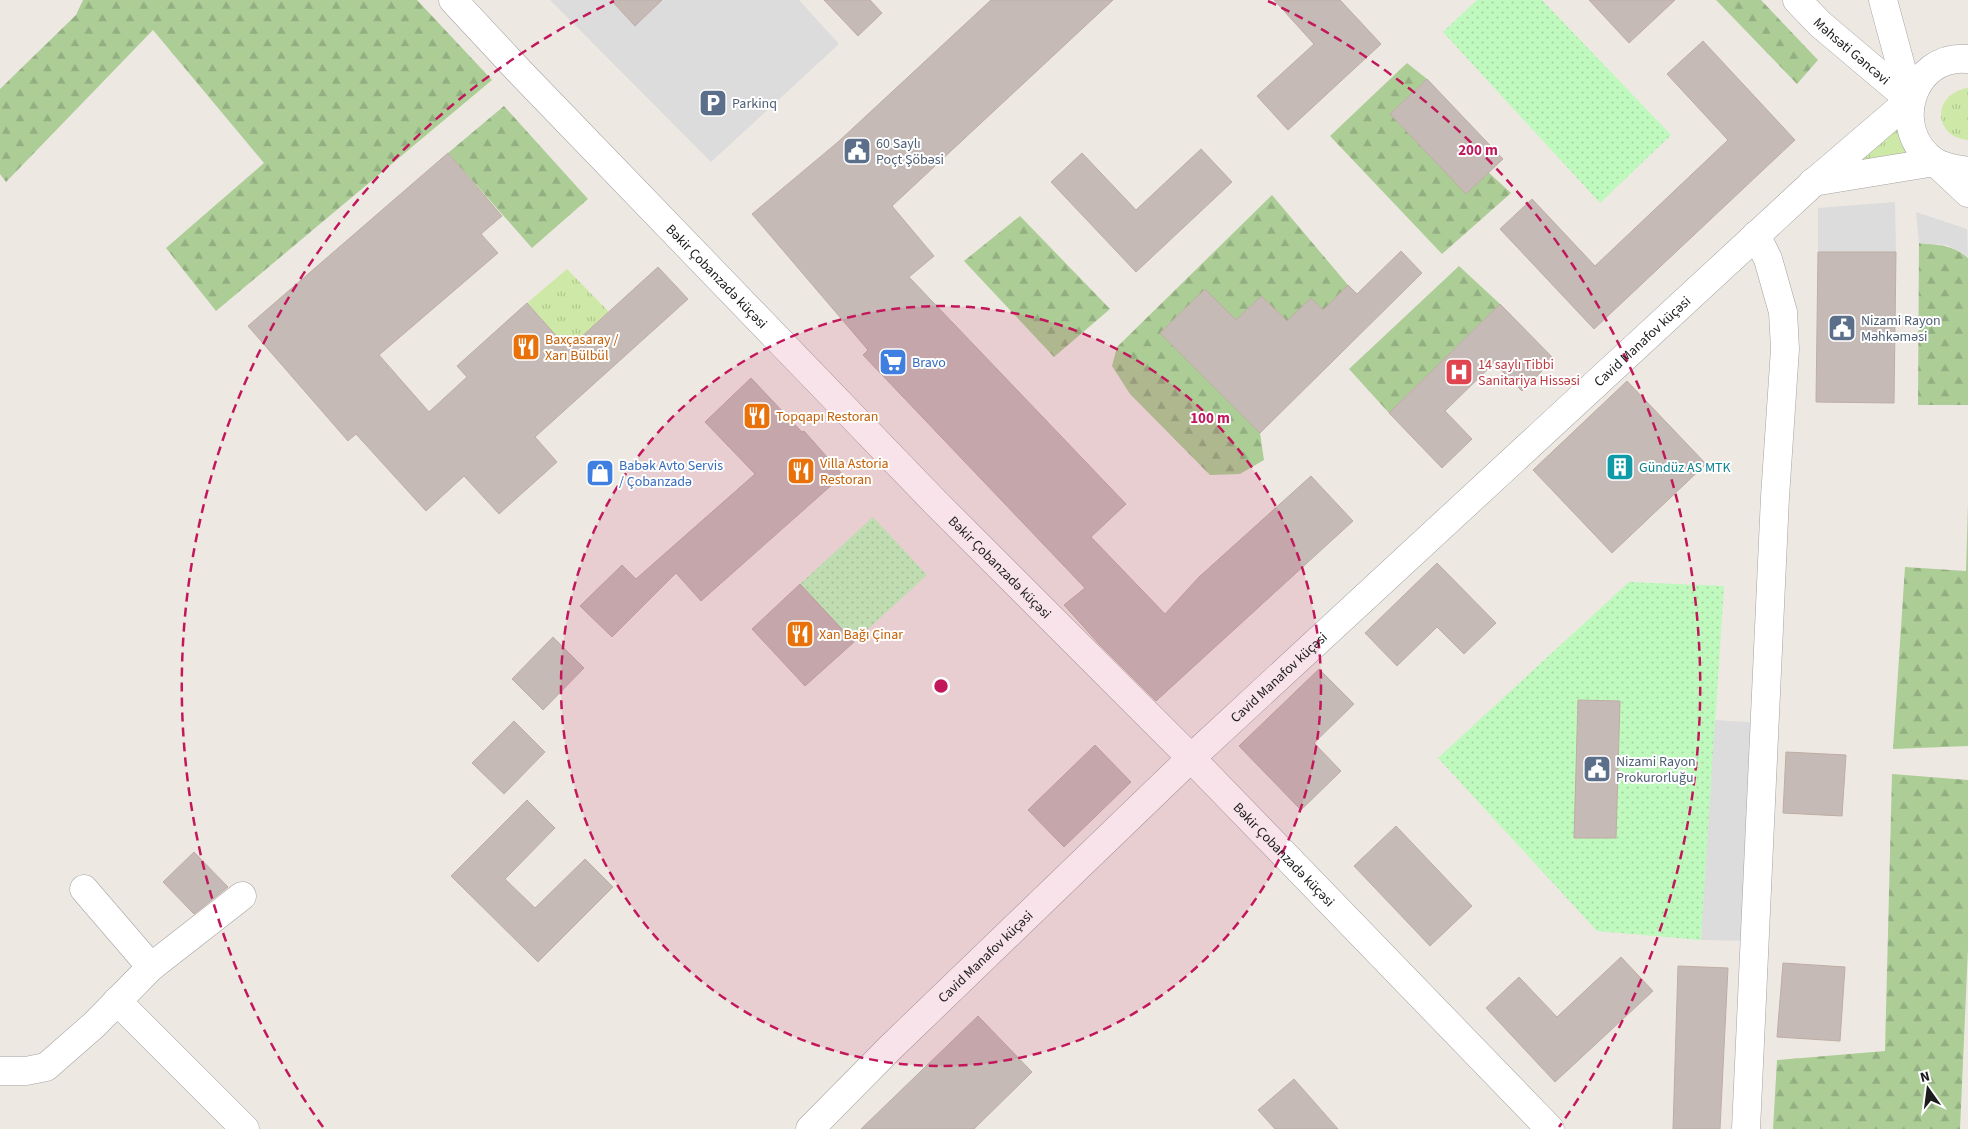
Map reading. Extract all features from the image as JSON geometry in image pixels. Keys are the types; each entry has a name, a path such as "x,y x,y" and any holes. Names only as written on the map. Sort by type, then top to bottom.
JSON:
{"street":[{"name":"Bəkir Çobanzadə küçəsi","path":"453,0 520,72 936,503 1191,758 1550,1129"},
{"name":"Məhsəti Gəncəvi","path":"1796,0 1820,24 1910,100"},
{"path":"1883,0 1910,100 1909,118 1913,135 1922,150 1968,193"},
{"path":"1910,100 1917,84 1929,71 1944,62 1962,58 1968,59"},
{"name":"Cavid Manafov küçəsi","path":"810,1129 890,1048 1191,758 1813,182 1910,100"},
{"path":"1813,182 1935,162 1951,169 1968,170"},
{"path":"1746,1129 1775,497 1785,349 1783,312 1768,259 1756,235"},
{"path":"84,889 151,967"},
{"path":"0,1070 26,1072 46,1067 70,1048 151,967 242,896"},
{"path":"117,1001 245,1129"}],"green space":[{"path":"83,0 417,0 492,80 216,311 166,248 264,163 153,30 6,182 0,174 0,89 76,15"},
{"path":"1477,0 1542,0 1671,135 1600,203 1443,32"},
{"path":"1716,0 1761,0 1818,60 1797,84"},
{"path":"1407,63 1427,79 1390,114 1466,193 1488,172 1511,193 1442,254 1330,136"},
{"path":"1968,88 1968,140 1956,137 1948,131 1943,124 1941,115 1943,106 1948,98 1956,92"},
{"path":"504,106 588,199 532,248 448,153"},
{"path":"1896,129 1908,153 1847,165"},
{"path":"1272,195 1348,285 1323,310 1287,321 1261,296 1236,320 1205,289 1160,333 1260,433 1264,460 1240,474 1210,475 1130,394 1112,366 1117,347"},
{"path":"1020,216 1110,309 1054,357 964,261"},
{"path":"1919,243 1951,248 1968,258 1968,405 1918,405"},
{"path":"1459,266 1500,304 1389,413 1349,369"},
{"path":"567,269 609,312 568,349 527,303"},
{"path":"1968,504 1968,746 1893,749 1905,567 1966,571"},
{"path":"873,517 927,575 854,642 800,584"},
{"path":"1629,582 1724,586 1701,940 1597,931 1438,758"},
{"path":"1892,774 1968,780 1968,949 1960,1129 1773,1129 1777,1060 1885,1051"}],"shaded area":[{"name":"Parkinq","path":"550,0 611,0 635,26 662,0 799,0 839,44 711,162"},
{"path":"1895,202 1896,252 1818,252 1818,208"},
{"path":"1916,212 1967,229 1968,258 1963,253 1947,245 1919,243"},
{"path":"1715,720 1765,723 1755,941 1701,940"}],"building":[{"path":"611,0 662,0 635,26"},
{"path":"824,0 870,0 882,13 858,36"},
{"path":"991,0 1113,0 892,206 934,256 909,277 1126,504 1091,537 1165,614 1199,577 1311,476 1353,521 1156,701 1099,644 1064,605 1085,588 863,355 868,350 752,214 838,142"},
{"path":"1274,0 1340,0 1381,44 1288,130 1257,96 1314,44"},
{"path":"1589,0 1675,0 1629,43"},
{"path":"1703,41 1795,140 1594,329 1500,229 1532,199 1595,266 1728,140 1667,74"},
{"path":"1427,79 1503,159 1466,194 1390,114"},
{"path":"1201,149 1232,182 1136,272 1051,182 1082,153 1136,210"},
{"path":"448,153 502,216 481,234 498,253 379,355 429,412 467,377 457,366 527,303 568,349 658,267 688,299 535,437 557,462 499,514 464,476 426,511 356,434 348,441 248,326"},
{"path":"1401,251 1422,273 1260,433 1160,333 1205,289 1236,320 1261,296 1287,321 1311,298 1323,310 1348,285 1357,294"},
{"name":"Nizami Rayon Məhkəməsi","path":"1818,252 1896,252 1894,403 1816,402"},
{"path":"1500,304 1554,359 1522,391 1494,363 1445,411 1472,439 1442,468 1389,413"},
{"path":"751,378 802,432 804,431 843,475 701,601 676,573 612,637 580,606 622,565 636,579 755,474 705,422"},
{"name":"Gündüz AS MTK","path":"1627,381 1706,464 1612,553 1533,470"},
{"path":"1437,563 1496,623 1464,654 1437,627 1397,666 1365,633"},
{"path":"800,584 854,642 805,686 752,629"},
{"path":"553,637 584,668 543,710 512,679"},
{"path":"1319,669 1354,704 1314,743 1341,771 1301,810 1239,746"},
{"name":"Nizami Rayon Prokurorluğu","path":"1578,700 1620,701 1616,838 1574,838"},
{"path":"514,721 545,752 504,794 472,763"},
{"path":"1095,745 1131,782 1064,847 1028,810"},
{"path":"1786,752 1846,755 1842,816 1783,813"},
{"path":"527,800 555,828 505,879 535,908 585,859 613,887 538,962 451,876"},
{"path":"1396,826 1472,906 1430,946 1354,866"},
{"path":"194,852 228,887 194,914 163,882"},
{"path":"1621,957 1653,991 1555,1082 1486,1008 1519,977 1557,1017"},
{"path":"1783,963 1845,967 1840,1041 1777,1037"},
{"path":"1678,966 1728,968 1720,1129 1673,1129"},
{"path":"978,1016 1032,1072 974,1129 861,1129"},
{"path":"1294,1079 1338,1129 1275,1129 1258,1110"}],"place":[{"name":"Parkinq","path":"713,103"},
{"name":"60 Saylı Poçt Şöbəsi","path":"857,151"},
{"name":"Nizami Rayon Məhkəməsi","path":"1842,328"},
{"name":"Baxçasaray / Xarı Bülbül","path":"526,347"},
{"name":"Bravo","path":"893,362"},
{"name":"14 saylı Tibbi Sanitariya Hissəsi","path":"1459,372"},
{"name":"Topqapı Restoran","path":"757,416"},
{"name":"Gündüz AS MTK","path":"1620,467"},
{"name":"Villa Astoria Restoran","path":"801,471"},
{"name":"Babək Avto Servis / Çobanzadə","path":"600,473"},
{"name":"Xan Bağı Çinar","path":"800,634"},
{"name":"Nizami Rayon Prokurorluğu","path":"1597,769"}]}
